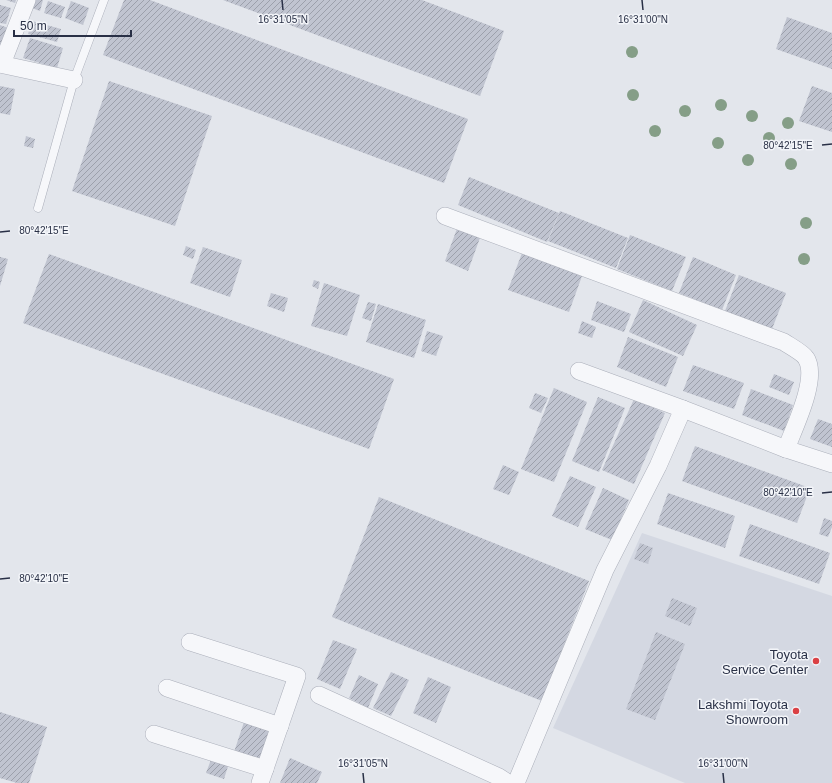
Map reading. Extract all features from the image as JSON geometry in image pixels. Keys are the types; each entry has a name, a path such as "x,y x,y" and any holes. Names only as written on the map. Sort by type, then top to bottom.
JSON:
{"street":[{"path":"27,0 1,64 74,80"},
{"path":"445,216 784,342 806,357 810,370 808,391 786,449"},
{"path":"579,372 683,409 786,449 832,464"},
{"path":"516,783 605,570 658,466 683,409"},
{"path":"154,734 262,776 297,676 190,642"},
{"path":"167,688 280,726"},
{"path":"319,695 499,777 508,783"}],"lane":[{"path":"38,208 74,80 104,0"}],"shaded area":[{"path":"642,533 832,596 832,783 685,783 553,728"}],"building":[{"path":"6,0 16,0 15,3"},
{"path":"34,0 43,0 40,11 32,8"},
{"path":"124,0 150,0 468,119 444,183 103,55"},
{"path":"223,0 422,0 504,31 480,96"},
{"path":"48,1 65,7 61,18 44,13"},
{"path":"71,1 89,8 83,25 65,18"},
{"path":"0,5 11,8 6,24 0,23"},
{"path":"787,17 832,33 832,69 776,49"},
{"path":"32,21 61,29 57,42 28,34"},
{"path":"0,25 8,28 3,47 0,46"},
{"path":"30,38 63,48 57,68 23,58"},
{"path":"109,81 212,116 175,226 72,191"},
{"path":"0,86 15,89 10,115 0,113"},
{"path":"812,86 832,93 832,132 799,121"},
{"path":"26,136 35,139 33,148 24,146"},
{"path":"469,177 559,213 547,242 458,205"},
{"path":"560,211 628,238 616,268 548,241"},
{"path":"458,226 481,235 468,271 445,261"},
{"path":"630,235 686,257 672,291 617,269"},
{"path":"186,246 196,250 193,259 183,255"},
{"path":"203,247 242,260 230,297 190,283"},
{"path":"522,253 582,276 569,312 508,290"},
{"path":"49,254 394,379 369,449 23,323"},
{"path":"0,257 8,259 0,286"},
{"path":"693,257 736,275 722,310 679,293"},
{"path":"739,275 786,293 772,329 725,311"},
{"path":"314,280 320,282 318,289 312,286"},
{"path":"324,283 360,295 347,336 311,326"},
{"path":"271,293 288,298 284,312 267,306"},
{"path":"643,300 697,325 683,356 629,332"},
{"path":"597,301 631,314 624,332 591,320"},
{"path":"368,302 376,304 371,321 362,318"},
{"path":"378,304 426,320 414,358 366,342"},
{"path":"582,321 596,327 592,338 578,333"},
{"path":"427,331 443,336 436,356 421,351"},
{"path":"628,337 678,357 666,387 617,367"},
{"path":"693,365 744,383 734,409 683,391"},
{"path":"774,374 794,382 789,395 769,387"},
{"path":"554,388 587,402 554,482 521,469"},
{"path":"751,389 793,405 784,431 742,415"},
{"path":"535,393 548,398 541,413 529,408"},
{"path":"598,397 625,408 599,472 572,461"},
{"path":"634,399 665,413 634,484 602,470"},
{"path":"818,419 832,424 832,447 810,439"},
{"path":"695,446 810,488 797,523 682,481"},
{"path":"503,465 519,472 509,495 493,489"},
{"path":"570,476 596,487 578,527 552,516"},
{"path":"603,488 629,500 612,540 585,529"},
{"path":"668,493 735,516 725,548 657,524"},
{"path":"379,497 589,581 542,701 332,617"},
{"path":"824,518 832,521 832,527 828,537 819,534"},
{"path":"750,524 830,553 819,584 739,556"},
{"path":"640,543 653,548 648,564 634,559"},
{"path":"672,598 697,608 690,626 665,616"},
{"path":"656,632 685,644 655,720 626,709"},
{"path":"333,640 357,649 340,689 317,679"},
{"path":"391,672 409,680 391,716 373,708"},
{"path":"359,675 378,684 368,708 349,698"},
{"path":"428,677 451,687 436,723 413,713"},
{"path":"0,712 47,727 29,783 17,783 0,778"},
{"path":"245,719 272,728 262,761 234,752"},
{"path":"212,757 229,763 224,779 206,773"},
{"path":"290,758 322,772 317,783 280,783"}],"place":[{"name":"Toyota Service Center","path":"816,661"},
{"name":"Lakshmi Toyota Showroom","path":"796,711"}]}
